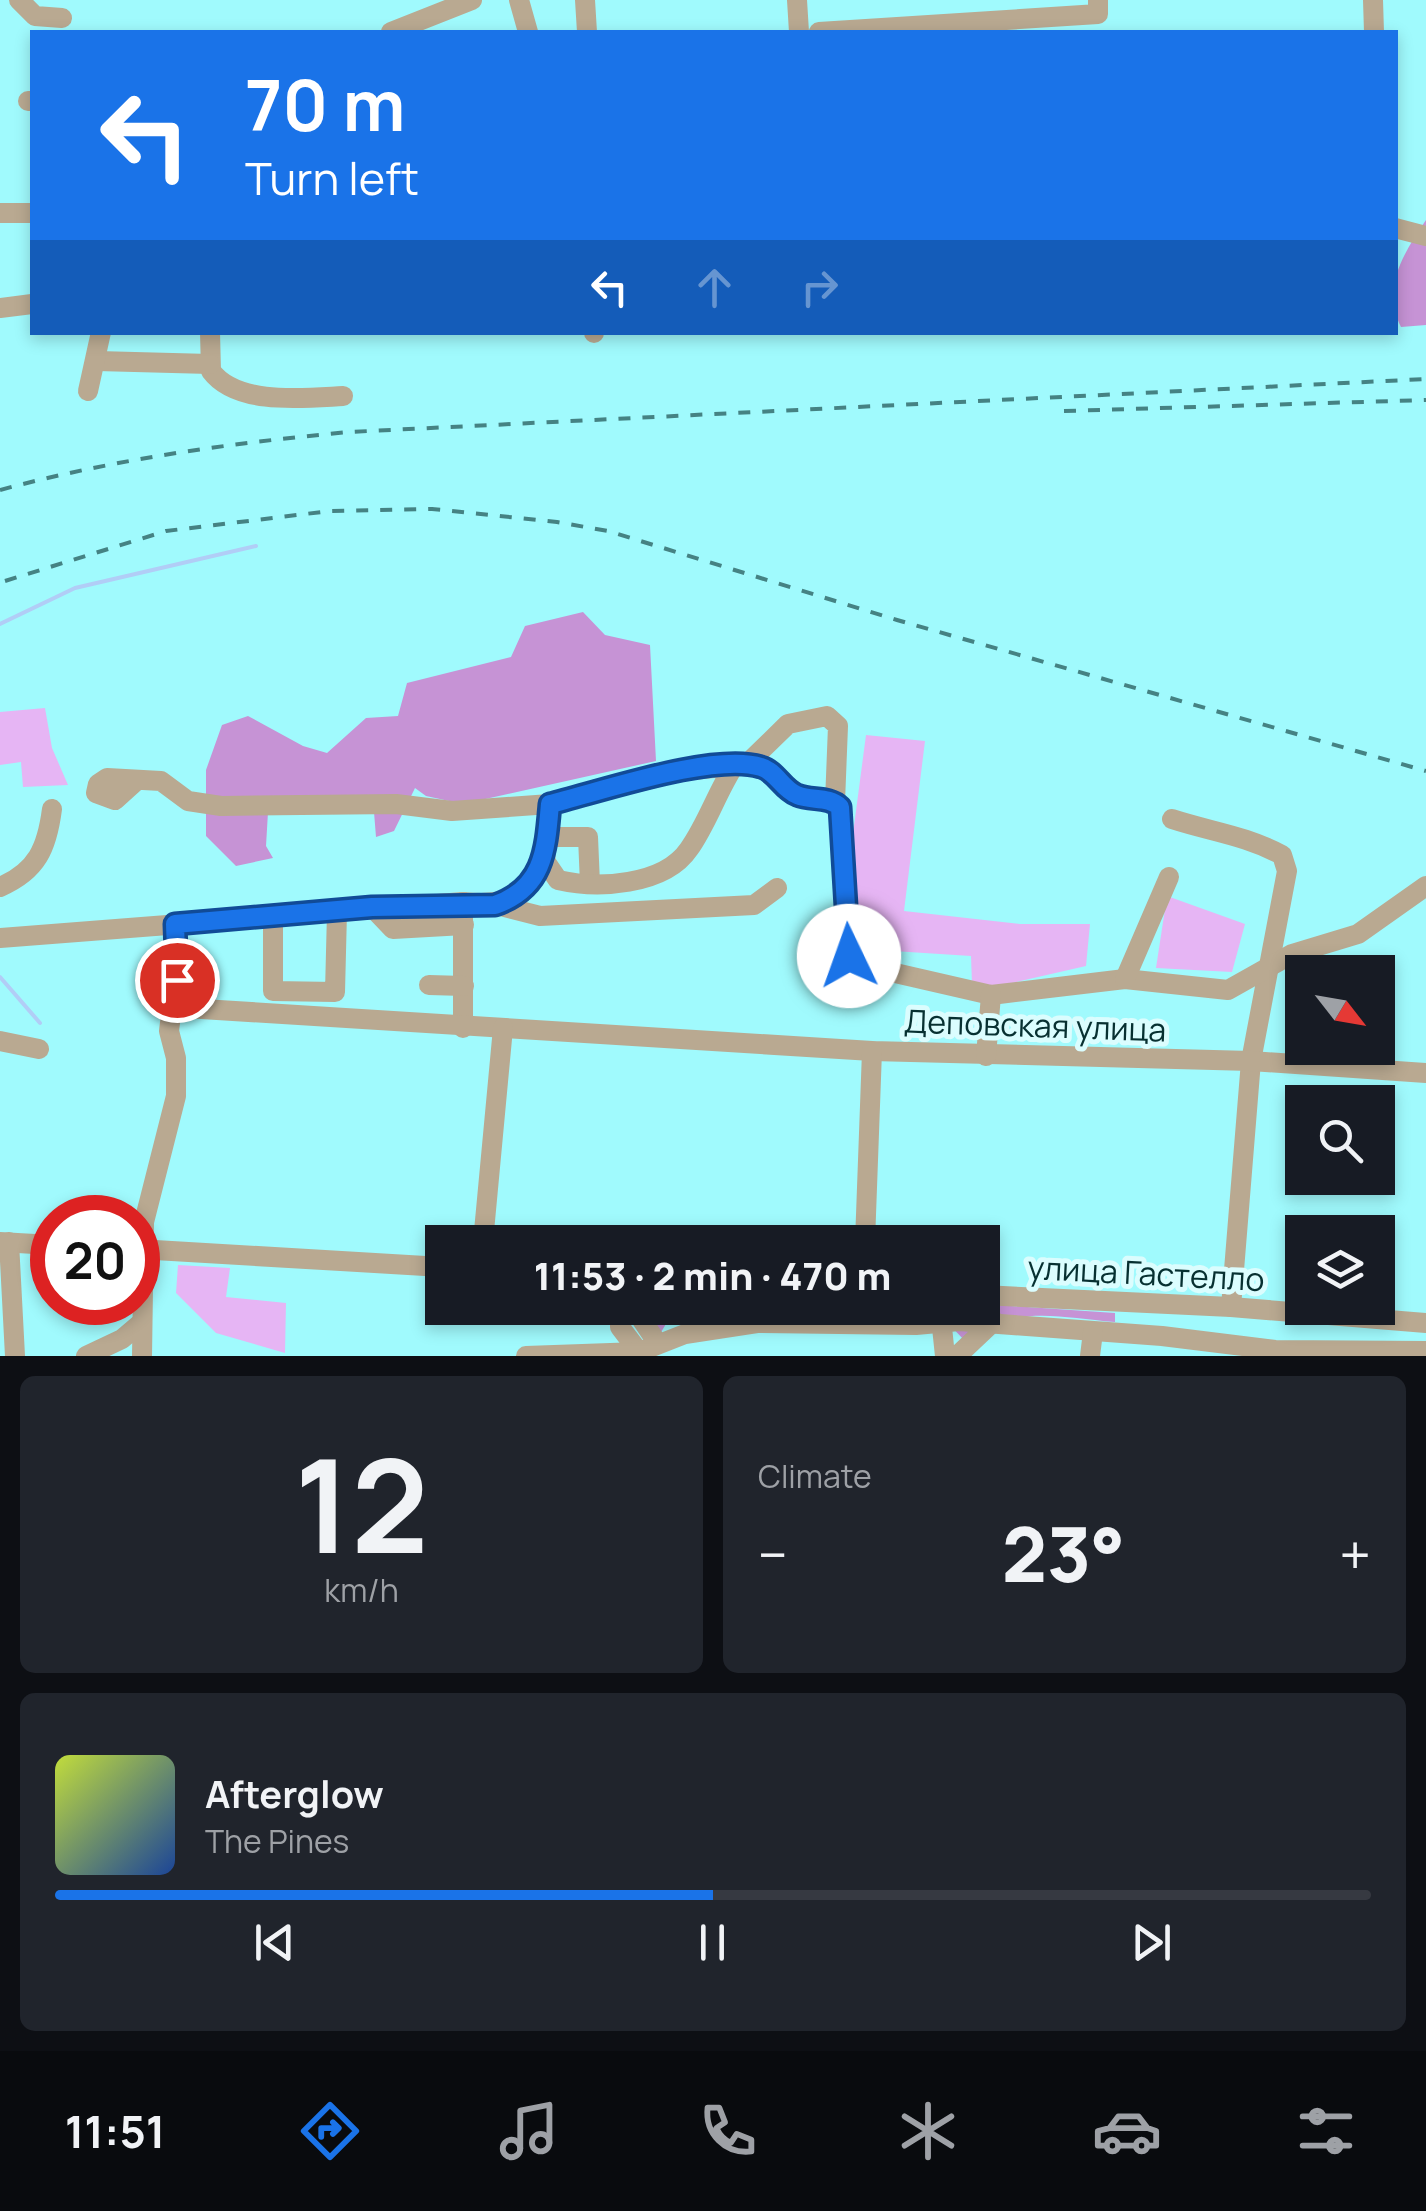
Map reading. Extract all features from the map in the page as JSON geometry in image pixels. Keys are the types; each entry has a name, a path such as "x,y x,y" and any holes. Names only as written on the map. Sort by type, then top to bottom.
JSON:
{"street":[{"path":"20,0 35,16 62,18"},
{"path":"397,30 472,0"},
{"path":"518,0 527,30"},
{"path":"585,0 587,30"},
{"path":"797,0 799,30"},
{"path":"966,0 967,24"},
{"path":"856,30 1098,14 1098,0"},
{"path":"1374,0 1374,30"},
{"path":"0,213 30,213"},
{"path":"1398,229 1426,236"},
{"path":"0,308 30,304"},
{"path":"88,391 101,335"},
{"path":"210,335 210,364 220,380 260,394 291,398 344,396"},
{"path":"97,360 210,364"},
{"path":"545,861 558,880 590,884 620,884 674,865 689,850 740,766 788,724 827,716 838,726 835,802"},
{"path":"136,781 162,782 202,805 396,804 452,811 550,804 682,770 740,766 770,771 800,796 835,802 840,807 849,956 856,964 991,996 1124,980 1228,990 1319,943 1358,934 1426,886"},
{"path":"495,905 512,899 534,880 545,861 550,804"},
{"path":"0,887 26,875 37,860 48,839 52,809"},
{"path":"1172,819 1215,834 1246,836 1282,855 1287,871 1251,1061 1231,1308"},
{"path":"547,837 588,836 590,884"},
{"path":"1124,980 1169,877"},
{"path":"0,938 462,902 540,916 754,905 777,888"},
{"path":"462,902 464,1028"},
{"path":"372,907 393,928 464,924"},
{"path":"273,917 273,991 335,992 337,912"},
{"path":"151,1195 176,1096 170,1007 179,950 175,924"},
{"path":"429,986 464,986"},
{"path":"986,1056 991,996"},
{"name":"Деповская улица","path":"170,1007 872,1051 1251,1061 1426,1073"},
{"path":"485,1225 503,1028"},
{"path":"0,1041 39,1050"},
{"path":"866,1225 872,1051"},
{"path":"15,1356 6,1318 5,1242 30,1244"},
{"path":"160,1250 425,1265"},
{"name":"улица Гастелло","path":"1000,1296 1285,1312"},
{"name":"улица Гастелло","path":"1395,1321 1426,1324"},
{"name":"улица Гастелло","path":"1000,1322 1325,1354 1426,1351"},
{"path":"86,1356 122,1339 138,1325"},
{"path":"142,1325 142,1356"},
{"path":"620,1325 650,1349"},
{"path":"641,1325 650,1349"},
{"name":"улица Гастелло","path":"526,1356 650,1349 685,1334 744,1325"},
{"path":"940,1325 945,1356"},
{"path":"957,1356 990,1325"},
{"path":"1325,1354 1326,1325"},
{"path":"1090,1356 1093,1332"}],"shaded area":[{"path":"1426,220 1426,325 1401,327 1398,271"},
{"path":"583,612 605,635 650,645 656,761 463,804 426,796 415,788 394,831 376,837 374,812 268,812 266,846 273,858 236,866 206,836 206,770 222,725 248,716 303,746 327,753 366,718 398,716 407,683 511,657 525,626"},
{"path":"45,708 52,748 68,785 23,787 21,762 0,765 0,712"},
{"path":"866,735 925,741 904,911 1020,924 1090,924 1086,966 999,986 972,984 971,956 862,949 849,864"},
{"path":"1167,896 1245,924 1232,972 1156,968"},
{"path":"178,1265 230,1268 226,1297 286,1303 285,1353 216,1333 176,1293"},
{"path":"1000,1305 1115,1313 1115,1322 1037,1316 1001,1322"},
{"path":"646,1325 665,1325 660,1334"},
{"path":"950,1325 993,1325 983,1329 965,1341"}],"waterway":[{"path":"0,624 75,588 256,546"},
{"path":"0,977 40,1023"}],"railway":[{"path":"0,490 173,453 349,432 1426,379"},
{"path":"1064,411 1426,400"},
{"path":"5,581 166,531 330,511 432,509 557,522 608,531 897,620 1426,771"}],"route":[{"path":"177,980 179,950 175,924 372,907 462,902 495,905 512,899 534,880 545,861 550,804 682,770 746,766 770,771 800,796 835,802 840,807 849,956"}]}
